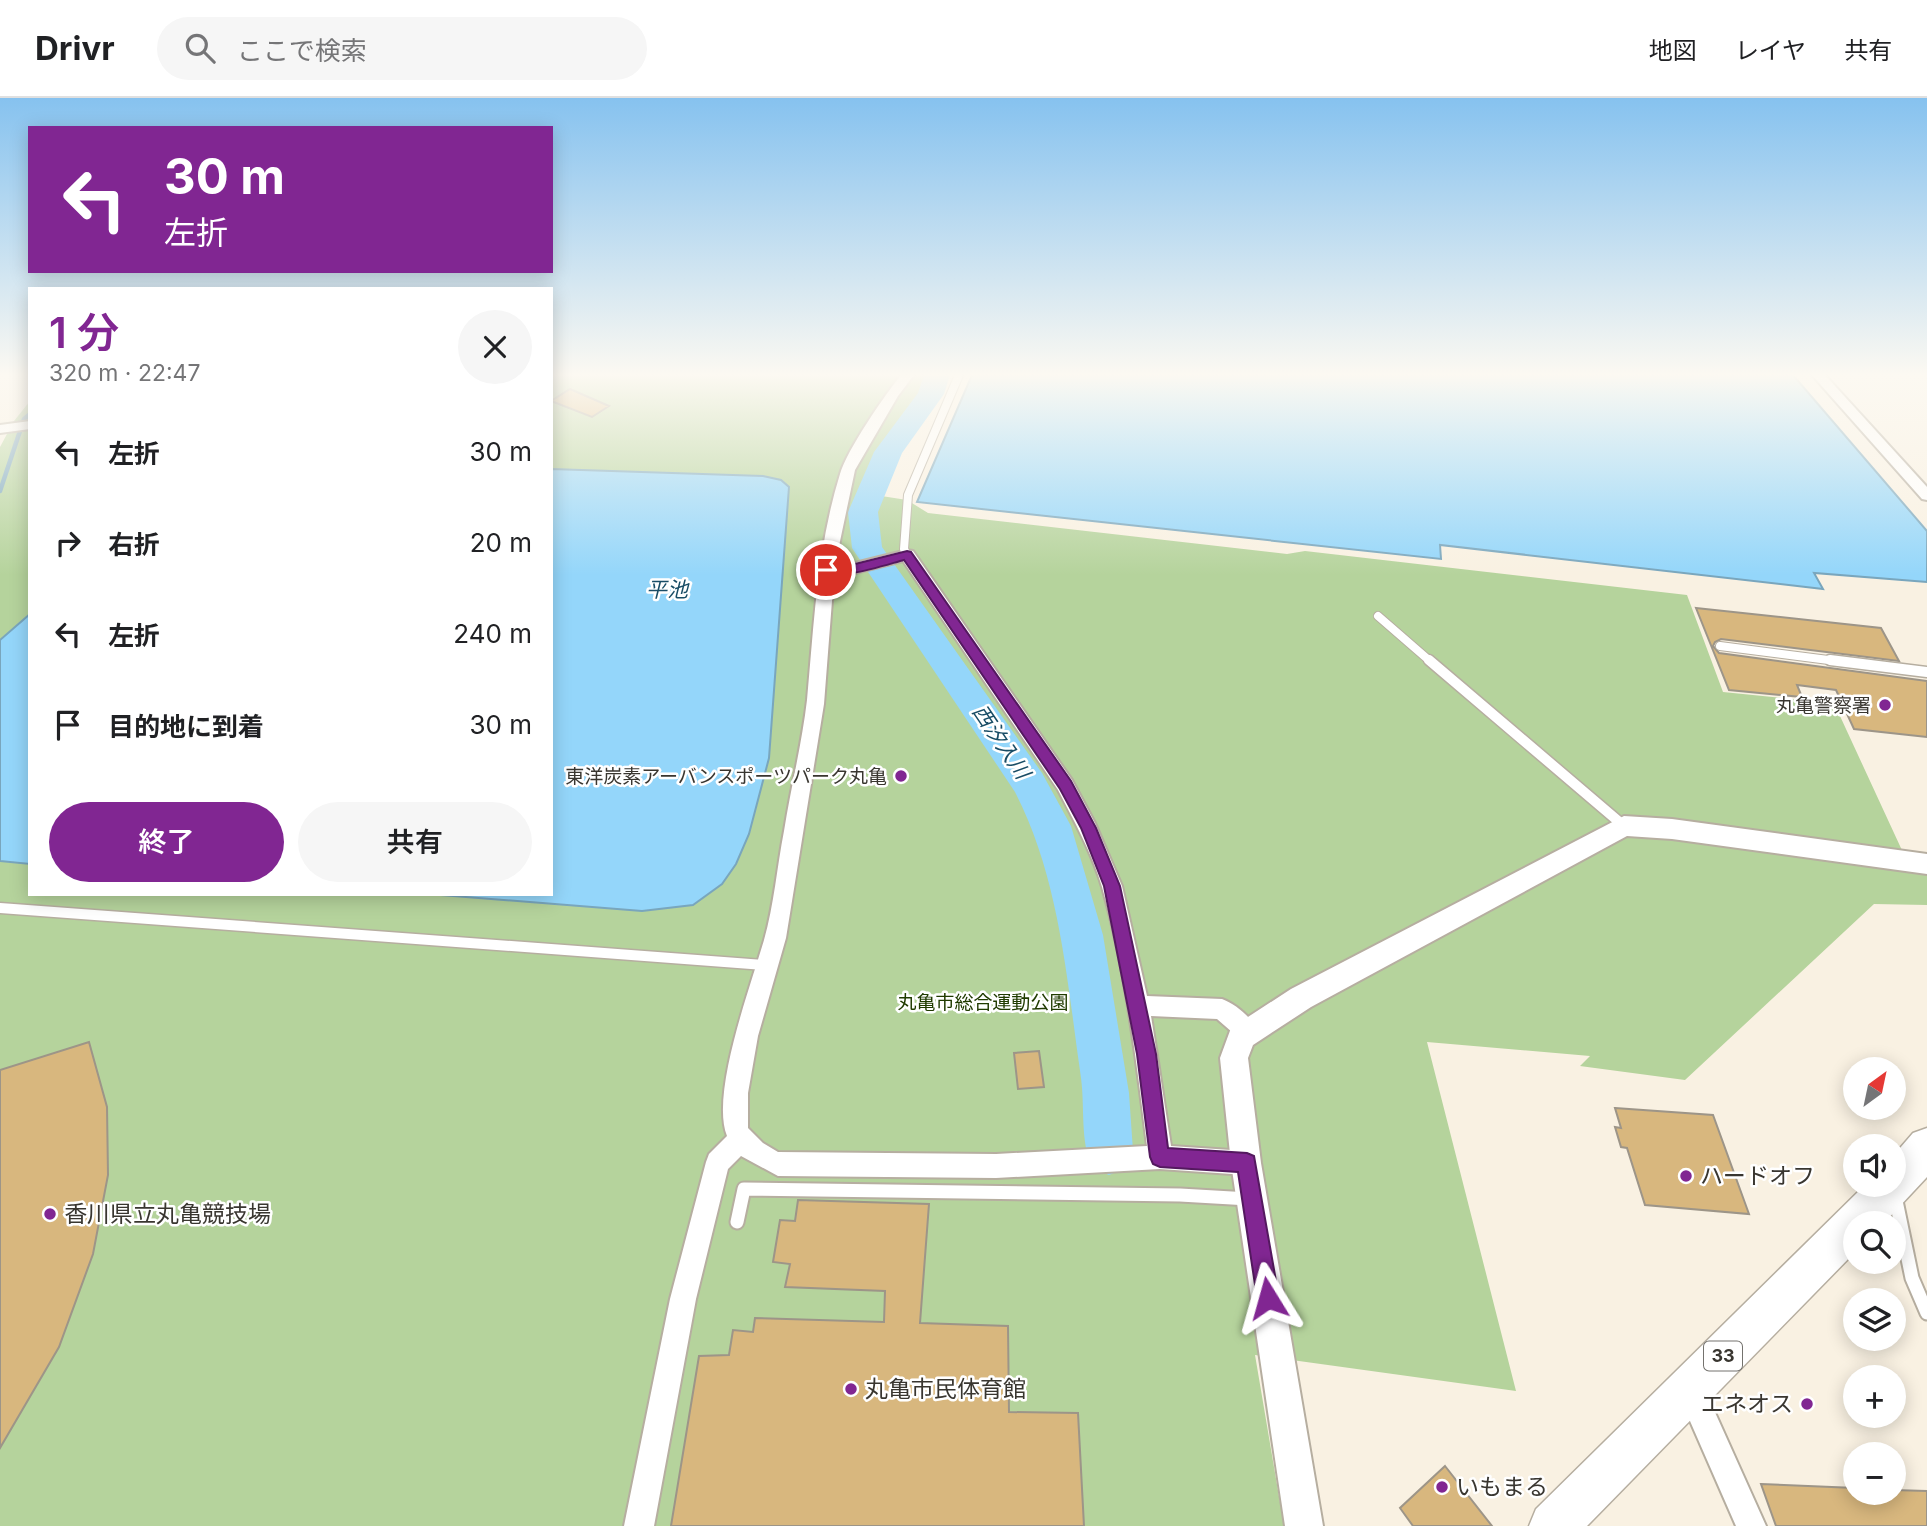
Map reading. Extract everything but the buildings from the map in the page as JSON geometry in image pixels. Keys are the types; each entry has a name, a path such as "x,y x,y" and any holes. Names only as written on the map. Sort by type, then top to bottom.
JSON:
{"main road":[{"name":"33","path":"1906,1170 1927,1147"},
{"name":"33","path":"1553,1526 1881,1197"}],"street":[{"path":"865,442 848,470 826,570 815,704 775,938 765,965 734,1102 733,1117 742,1139 754,1152 778,1164 996,1166 1160,1157 1247,1163"},
{"path":"1878,442 1927,496"},
{"path":"826,570 851,569 907,555 1065,785 1088,828 1112,886 1138,1006 1160,1157"},
{"path":"1304,1526 1247,1163 1234,1058 1241,1037 1301,998 1624,826 1672,829 1927,864"},
{"path":"1138,1006 1222,1009 1248,1032"},
{"path":"639,1526 683,1299 718,1162 742,1139"},
{"path":"1690,1389 1751,1526"}],"lane":[{"path":"907,555 904,550 908,495 931,442"},
{"path":"1378,616 1624,826"},
{"path":"1720,646 1927,672"},
{"path":"0,908 765,965"},
{"path":"737,1222 744,1189 1167,1195 1253,1200"},
{"path":"1895,1197 1912,1278 1927,1313"}],"green space":[{"name":"丸亀市総合運動公園","path":"3,442 28,442 28,896 553,896 553,442 897,442 875,495 907,500 928,513 1287,554 1305,551 1687,595 1723,692 1834,703 1912,872 1927,874 1927,905 1874,904 1685,1080 1580,1066 1590,1056 1427,1042 1516,1391 1255,1355 1284,1526 0,1526 0,447"}],"water":[{"path":"943,442 1850,442 1927,531 1927,582 1814,573 1823,589 1440,545 1441,559 917,502"},
{"name":"平池","path":"553,469 763,476 781,480 789,487 769,758 749,834 736,864 722,884 693,905 642,911 453,896 553,896"},
{"path":"28,616 28,864 0,861 0,640"}],"waterway":[{"path":"0,491 16,442"},
{"name":"西汐入川","path":"896,442 888,452 863,512 867,548 1029,783 1052,826 1082,935 1106,1093 1109,1151"}],"place":[{"name":"丸亀警察署","path":"1885,705"},
{"name":"東洋炭素アーバンスポーツパーク丸亀","path":"901,776"},
{"name":"ハードオフ","path":"1686,1176"},
{"name":"香川県立丸亀競技場","path":"50,1214"},
{"name":"丸亀市民体育館","path":"851,1389"},
{"name":"エネオス","path":"1807,1404"},
{"name":"いもまる","path":"1442,1487"}],"route":[{"path":"826,570 851,569 907,555 1065,785 1088,828 1112,886 1147,1054 1160,1157 1247,1163 1268,1298"}]}
